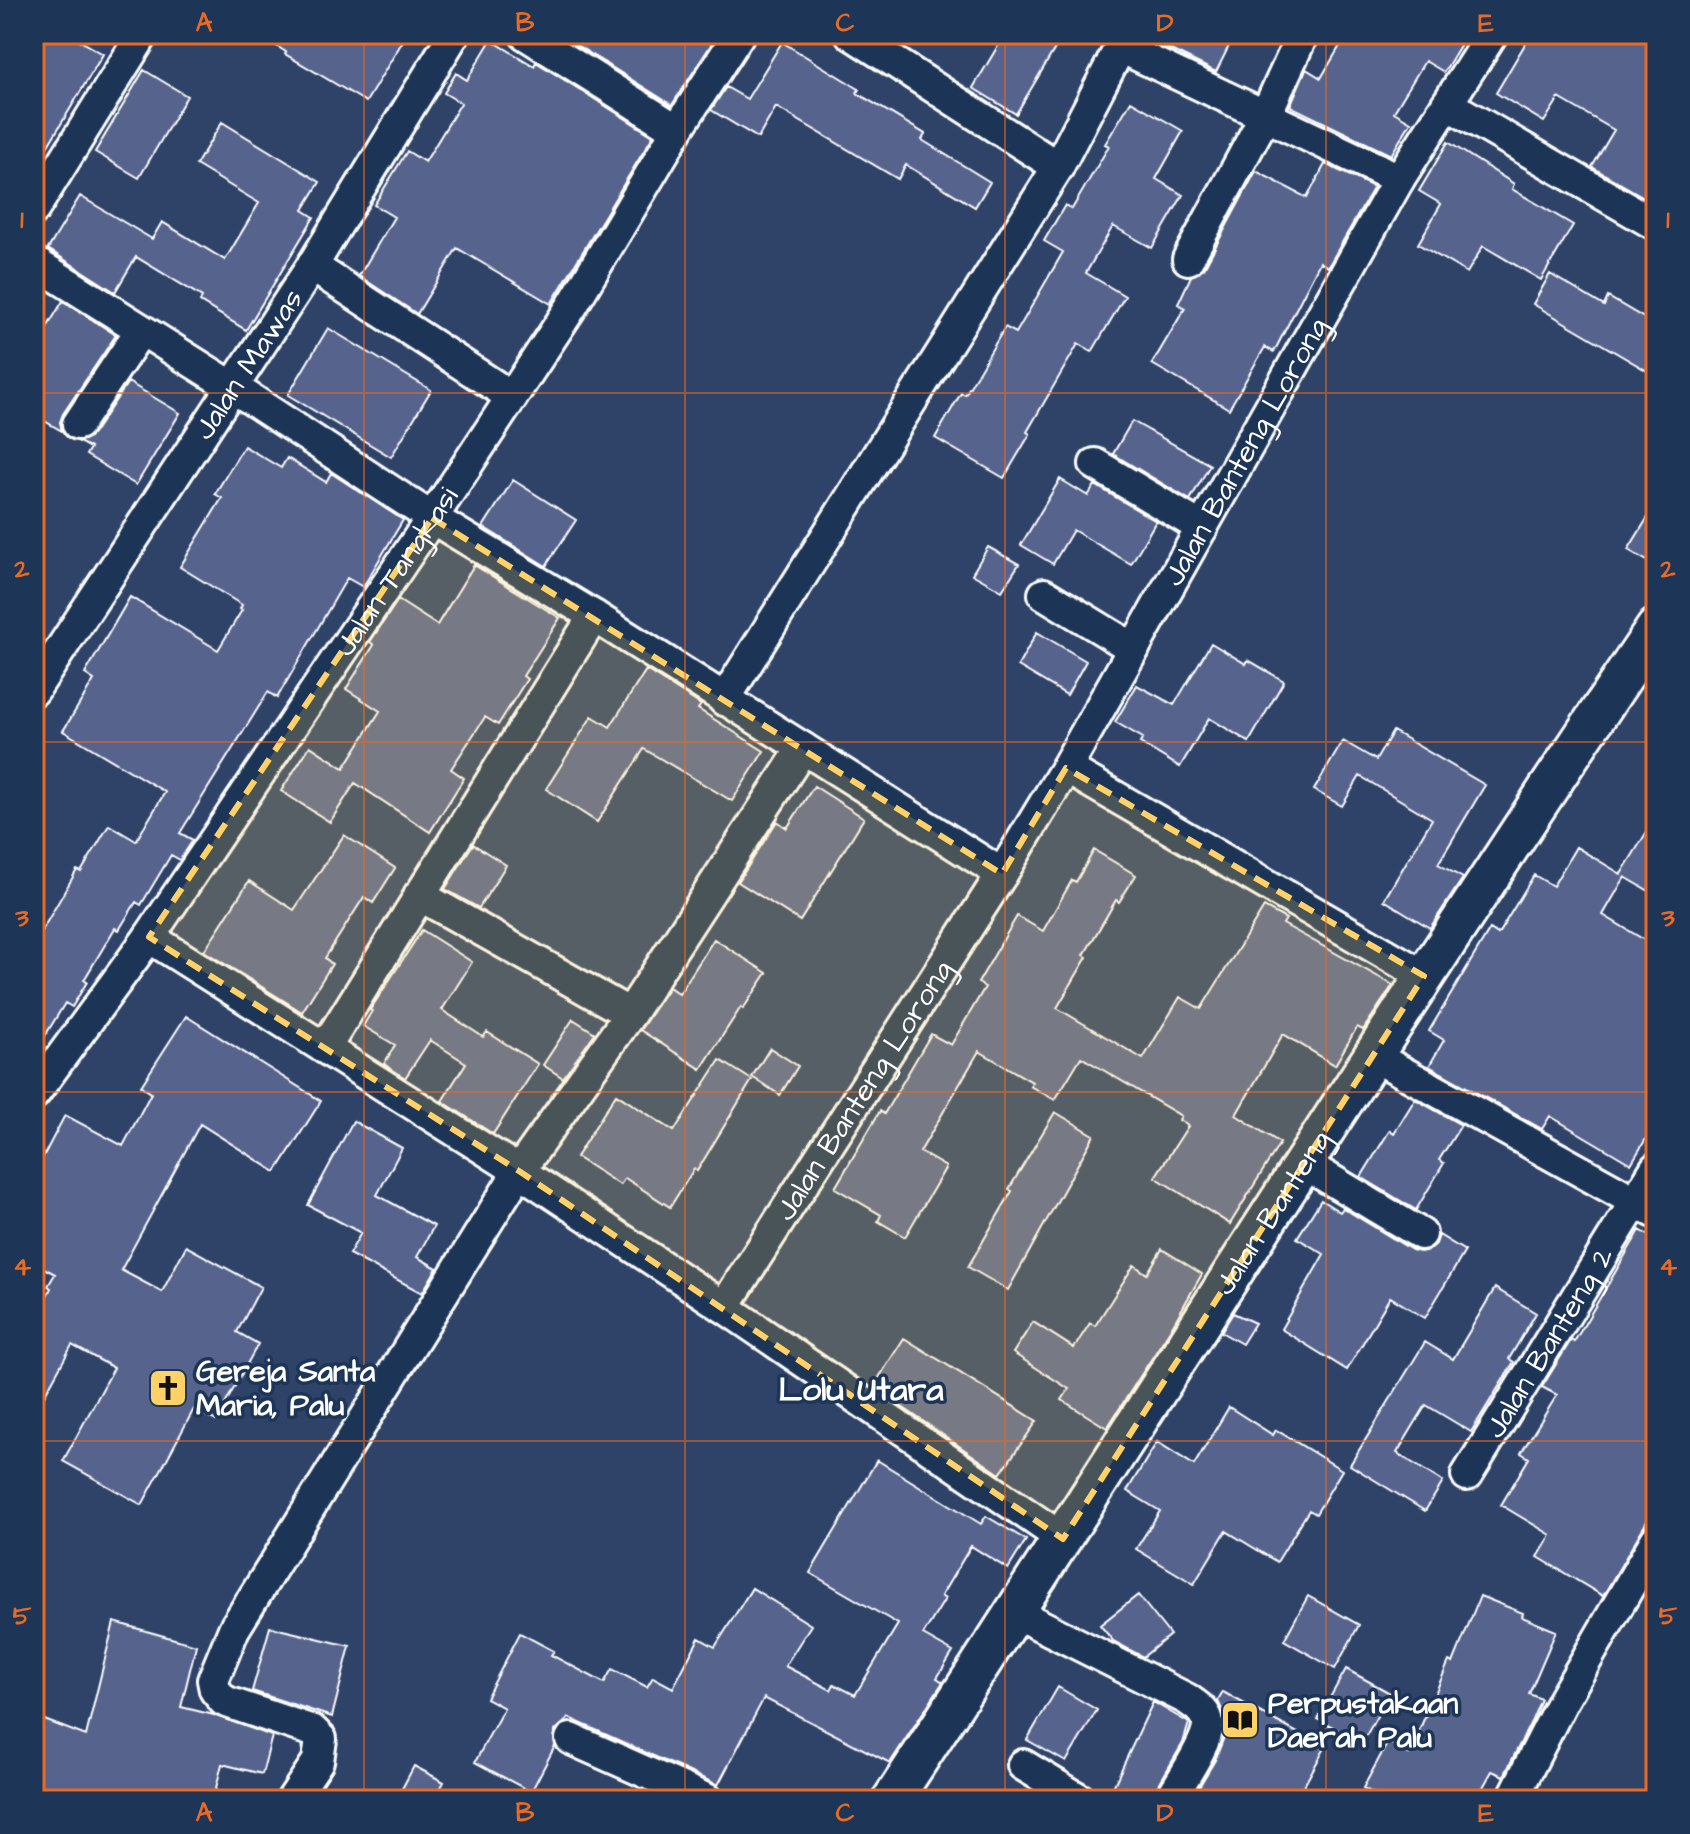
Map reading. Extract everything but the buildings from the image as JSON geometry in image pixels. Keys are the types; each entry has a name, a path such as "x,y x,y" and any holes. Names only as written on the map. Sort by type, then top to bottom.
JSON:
{"street":[{"path":"34,209 143,34"},
{"name":"Jalan Mawas","path":"34,690 312,266 454,34"},
{"path":"525,34 677,130"},
{"name":"Jalan Tangkasi","path":"34,1094 149,937 432,518 572,306 677,130 739,34"},
{"path":"851,34 1058,167"},
{"path":"1188,259 1266,114 1303,34"},
{"name":"Jalan Banteng Lorong","path":"724,1307 1002,874 1066,768 1399,179 1492,34"},
{"path":"724,700 1058,167 1124,40 1399,179"},
{"path":"1447,104 1656,225"},
{"path":"34,262 432,518 594,616 1002,874"},
{"path":"312,266 512,397"},
{"path":"78,424 141,330"},
{"path":"1095,464 1202,528"},
{"path":"1044,594 1134,649"},
{"path":"325,1048 594,616"},
{"name":"Jalan Banteng","path":"892,1800 1372,1055 1656,628"},
{"path":"292,1800 318,1761 321,1739 313,1731 224,1701 215,1690 213,1680 234,1629 519,1171 630,1014 803,748"},
{"path":"1066,768 1424,976"},
{"path":"419,895 630,1014"},
{"path":"149,937 519,1171 1063,1539"},
{"path":"1372,1055 1645,1207"},
{"path":"1303,1163 1421,1234"},
{"name":"Jalan Banteng 2","path":"1467,1475 1645,1207 1656,1168"},
{"path":"1512,1800 1563,1700 1656,1540"},
{"path":"1014,1612 1187,1699 1202,1711 1208,1723 1204,1739 1170,1800"},
{"path":"571,1739 708,1800"},
{"path":"1023,1765 1081,1800"}],"highlighted area":[{"path":"432,518 1002,874 1066,768 1424,976 1063,1539 519,1171 149,937"}],"place":[{"name":"Gereja Santa Maria, Palu","path":"168,1388"},
{"name":"Perpustakaan Daerah Palu","path":"1240,1720"}],"district":[{"name":"Lolu Utara","path":"861,1388"}]}
